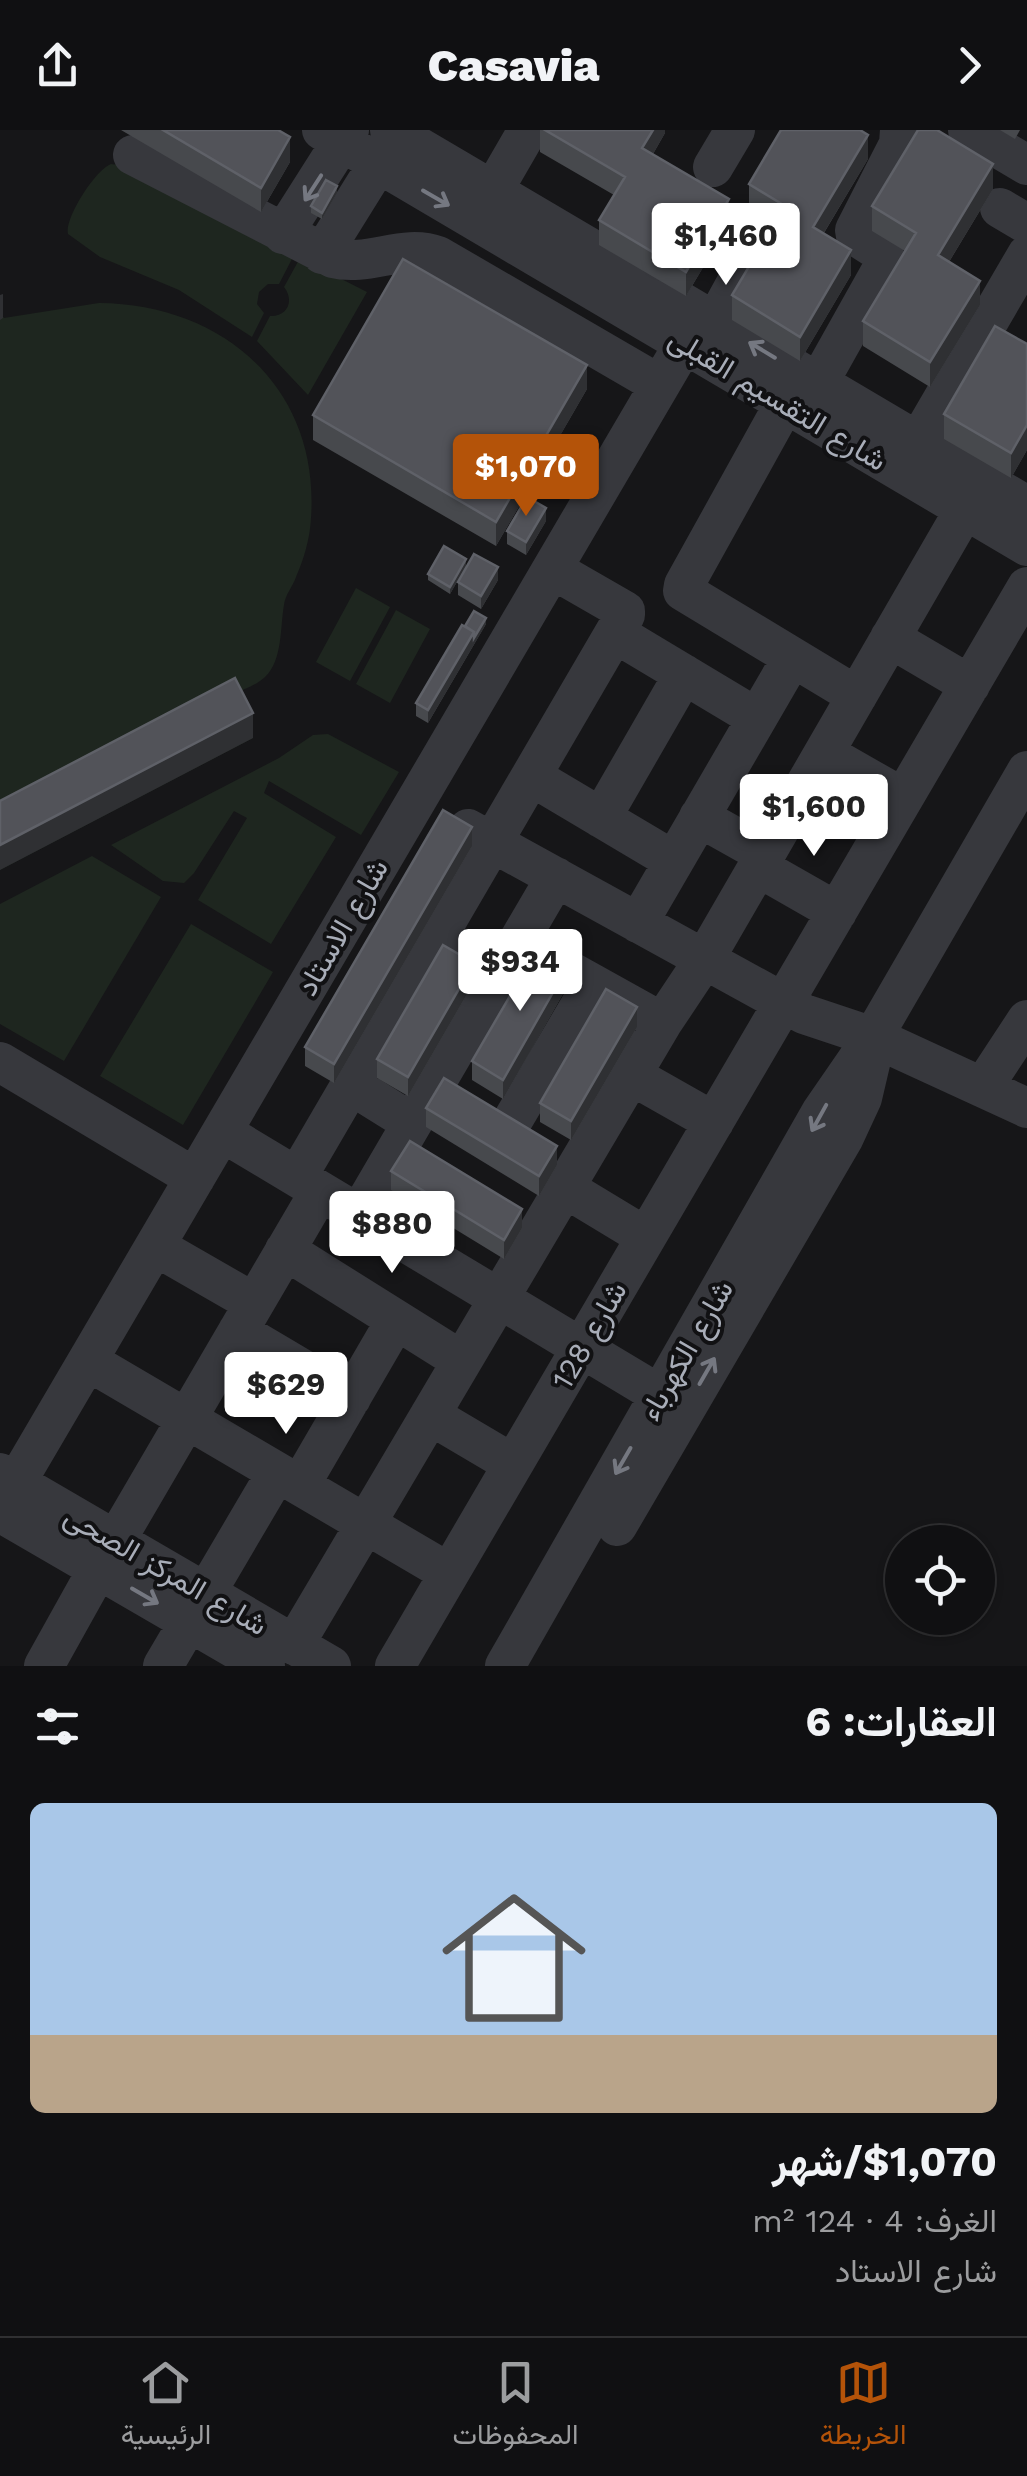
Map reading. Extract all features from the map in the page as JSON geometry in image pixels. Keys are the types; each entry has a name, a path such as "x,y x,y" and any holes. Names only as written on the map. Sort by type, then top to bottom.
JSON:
{"street":[{"path":"484,206 528,130"},
{"path":"713,167 734,130"},
{"path":"757,130 767,130"},
{"path":"968,130 1027,165"},
{"path":"283,234 338,134"},
{"name":"شارع التقسيم القبلى","path":"338,134 384,147 700,333 965,510 1027,546"},
{"path":"857,696 688,596 683,588 886,260 884,254 856,236 854,230 891,134"},
{"path":"322,254 384,147"},
{"path":"133,155 322,254 356,262 403,251 438,256 660,385"},
{"name":"شارع الاستاد","path":"4,1495 88,1361 660,385 700,333 761,238"},
{"path":"918,442 1021,280"},
{"name":"شارع التقسيم القبلى","path":"801,400 918,442 1027,506"},
{"path":"280,1655 366,1524 499,1298 525,1218 572,1175 704,960 965,510"},
{"path":"44,1666 286,1250 350,1085 615,633 625,611 552,569"},
{"name":"شارع 128","path":"395,1666 1027,587"},
{"path":"615,633 757,718"},
{"path":"890,638 970,685"},
{"path":"638,923 792,658"},
{"path":"601,818 684,674"},
{"path":"824,753 903,798"},
{"name":"شارع الكهرباء","path":"532,1666 660,1395 822,1111 873,1037 1027,771"},
{"path":"531,776 674,862"},
{"path":"416,800 783,1004 826,1024 873,1037 1027,1108"},
{"path":"699,817 836,912"},
{"path":"474,1101 508,958 556,878"},
{"path":"436,938 593,984 662,1023"},
{"path":"359,1214 414,1143 474,1101 593,984"},
{"path":"984,1086 1027,1020"},
{"name":"شارع الكهرباء","path":"505,1666 586,1551 844,1139 869,1076 873,1037"},
{"path":"0,1062 195,1178"},
{"path":"631,1075 714,1122"},
{"path":"350,1085 414,1143"},
{"path":"474,1101 646,1237"},
{"path":"222,1132 660,1395"},
{"path":"155,1246 350,1398"},
{"path":"286,1250 462,1362"},
{"path":"163,1666 288,1478 350,1398 396,1320"},
{"path":"88,1361 449,1573"},
{"path":"430,1416 513,1464"},
{"name":"شارع المركز الصحى","path":"4,1495 280,1655 331,1666"}],"shaded area":[{"path":"111,164 294,255 279,284 268,284 259,292 257,304 264,313 252,337 179,290 100,257 68,234 82,196"},
{"path":"300,258 367,292 308,395 257,341 270,316 281,314 288,307 284,287"},
{"path":"99,303 144,307 186,319 223,337 255,362 281,393 299,430 310,471 309,533 302,563 285,601 275,662 262,680 232,695 253,738 0,870 0,313 4,318"},
{"path":"356,588 390,607 350,681 316,662"},
{"path":"396,610 430,629 390,703 356,684"},
{"path":"328,734 399,772 361,835 269,781 264,793 336,837 271,944 198,900 247,818 234,811 184,883 163,881 111,845 279,758 313,735"},
{"path":"92,856 161,897 64,1061 0,1024 0,904"},
{"path":"191,924 273,972 183,1125 100,1076"}],"building":[{"path":"163,130 278,130 290,137 261,188"},
{"path":"545,130 653,130 642,148 729,199 686,272 599,220 625,177"},
{"path":"781,130 860,130 868,135 813,227 851,250 800,337 732,295 785,206 749,184"},
{"path":"918,130 937,130 993,164 938,255 980,281 930,362 863,321 916,233 872,206"},
{"path":"326,180 337,186 322,213 311,206"},
{"path":"403,259 587,365 496,522 313,415"},
{"path":"995,326 1027,344 1027,425 1011,453 944,414"},
{"path":"527,497 546,508 526,542 507,531"},
{"path":"444,546 466,559 450,587 428,574"},
{"path":"474,554 498,567 481,596 458,582"},
{"path":"474,611 486,618 474,638 474,632 465,626"},
{"path":"462,625 474,632 428,710 416,703"},
{"path":"235,678 253,713 0,845 0,801"},
{"path":"443,810 472,827 334,1064 305,1047"},
{"path":"443,945 474,963 408,1077 377,1059"},
{"path":"538,948 568,966 503,1080 472,1061"},
{"path":"606,989 637,1007 571,1121 540,1103"},
{"path":"444,1078 557,1146 539,1176 426,1108"},
{"path":"410,1141 522,1209 504,1240 391,1171"}]}
